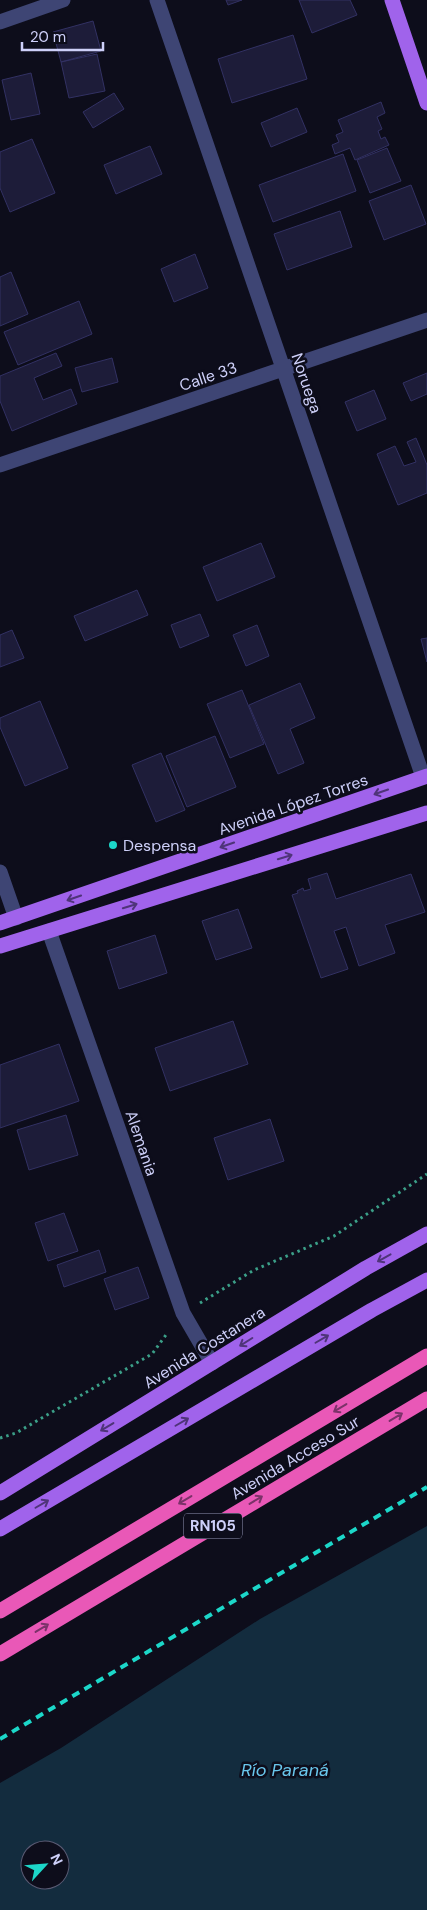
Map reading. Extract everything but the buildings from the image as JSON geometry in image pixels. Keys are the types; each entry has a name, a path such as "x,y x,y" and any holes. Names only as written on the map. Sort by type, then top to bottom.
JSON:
{"highway":[{"name":"Avenida Acceso Sur","path":"0,1610 427,1356"},
{"name":"Avenida Acceso Sur","path":"0,1654 427,1399"}],"main road":[{"path":"392,0 427,103"},
{"name":"Avenida López Torres","path":"0,923 425,777"},
{"path":"0,946 427,813"},
{"name":"Avenida Costanera","path":"0,1493 366,1268 427,1234"},
{"path":"0,1529 372,1310 427,1280"}],"street":[{"path":"0,22 63,0"},
{"name":"Noruega","path":"157,0 425,777"},
{"name":"Calle 33","path":"0,465 427,320"},
{"path":"0,872 16,918"},
{"name":"Alemania","path":"49,931 183,1314 212,1363"}],"path":[{"path":"0,1438 16,1433 152,1354 183,1314 254,1270 334,1236 427,1174"}],"water":[{"name":"Río Paraná","path":"427,1526 427,1910 0,1910 0,1783 61,1748 260,1619"}],"railway":[{"path":"0,1739 427,1487"}],"place":[{"name":"Despensa","path":"113,845"}]}
